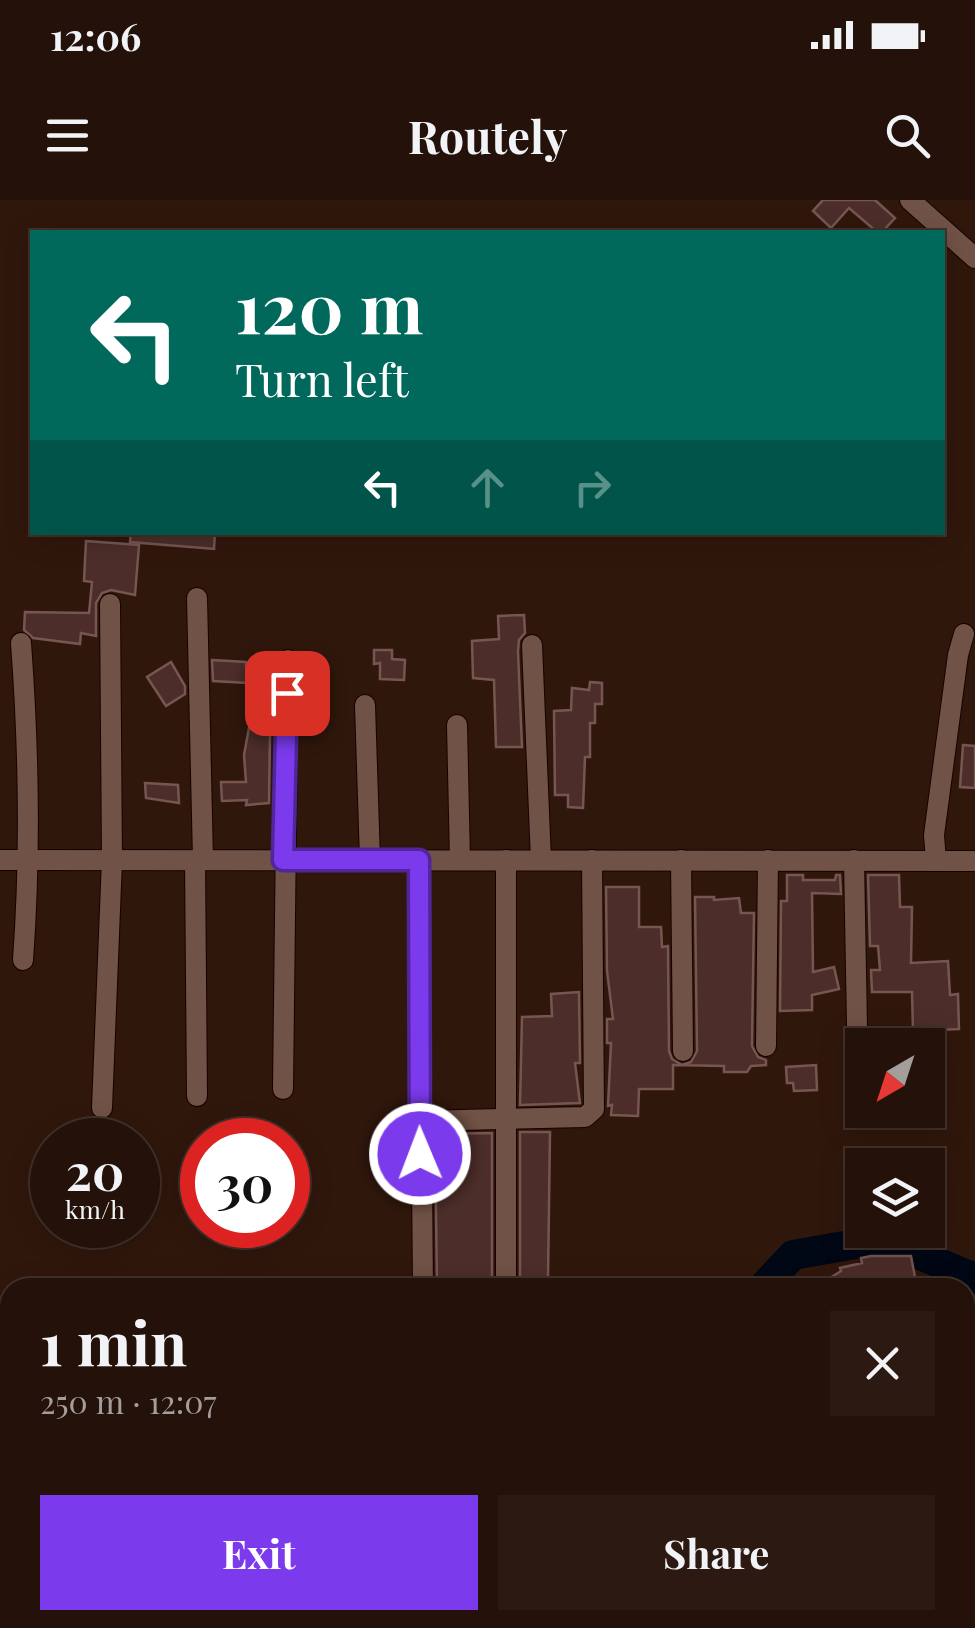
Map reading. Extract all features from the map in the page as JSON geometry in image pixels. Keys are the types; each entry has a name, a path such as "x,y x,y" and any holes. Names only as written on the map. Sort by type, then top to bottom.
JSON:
{"street":[{"path":"910,200 944,230"},
{"path":"945,231 975,258"},
{"path":"197,598 197,1096"},
{"path":"102,1108 112,860 110,604"},
{"path":"936,861 937,816 964,634"},
{"path":"22,643 30,860 23,960"},
{"path":"532,645 541,860"},
{"path":"283,1088 288,660"},
{"path":"365,705 370,860"},
{"path":"457,725 460,860"},
{"path":"0,860 975,861"},
{"path":"419,860 423,1278"},
{"path":"506,860 506,1278"},
{"path":"420,1120 585,1117 594,1108 592,860"},
{"path":"681,860 682,1051"},
{"path":"766,1046 768,860"},
{"path":"854,860 857,1026"}],"building":[{"path":"823,200 875,200 895,218 884,230 875,230 849,208 831,228 813,211"},
{"path":"131,535 215,535 214,549 130,542"},
{"path":"86,541 139,545 135,595 111,590 102,593 96,603 96,636 81,633 80,644 33,638 24,630 25,612 89,613 92,582 84,581"},
{"path":"524,615 525,633 519,640 518,651 522,747 496,747 494,680 473,678 472,641 499,639 498,616"},
{"path":"374,650 392,650 392,659 405,660 404,680 380,679 380,663 374,664"},
{"path":"212,660 268,667 263,716 269,716 269,803 222,801 221,782 246,782 244,755 253,706 248,706 248,683 213,681"},
{"path":"171,662 185,686 185,694 166,706 147,677"},
{"path":"590,682 602,683 602,704 595,704 595,723 590,723 583,808 568,807 568,795 555,795 554,711 571,710 572,688 589,690"},
{"path":"963,745 975,746 975,788 960,787"},
{"path":"145,783 178,785 179,803 146,798"},
{"path":"787,875 803,875 803,880 835,880 840,875 841,894 812,893 813,972 834,967 839,989 812,995 812,1010 780,1011 781,901 787,901"},
{"path":"868,875 899,875 900,907 912,907 911,963 948,961 950,995 958,994 959,1029 913,1028 912,992 872,992 871,970 880,970 878,946 870,946"},
{"path":"606,887 639,887 639,927 661,927 662,947 668,946 669,1051 672,1059 682,1065 691,1062 697,1051 695,897 739,898 741,913 754,913 752,1046 766,1065 751,1066 747,1072 724,1072 724,1066 673,1065 673,1089 639,1089 638,1116 611,1115 607,1019 613,1019 607,971"},
{"path":"579,992 580,1063 575,1063 580,1103 520,1105 522,1017 552,1016 551,994"},
{"path":"816,1065 817,1090 794,1091 793,1083 787,1083 786,1067"},
{"path":"520,1132 550,1132 548,1278 520,1278"},
{"path":"492,1133 492,1278 437,1278 435,1134"},
{"path":"911,1256 915,1278 830,1278 840,1268 862,1263 861,1258"}],"waterway":[{"path":"771,1278 793,1255 861,1243 920,1255 975,1278"}],"route":[{"path":"287,693 283,860 419,860 420,1154"}]}
